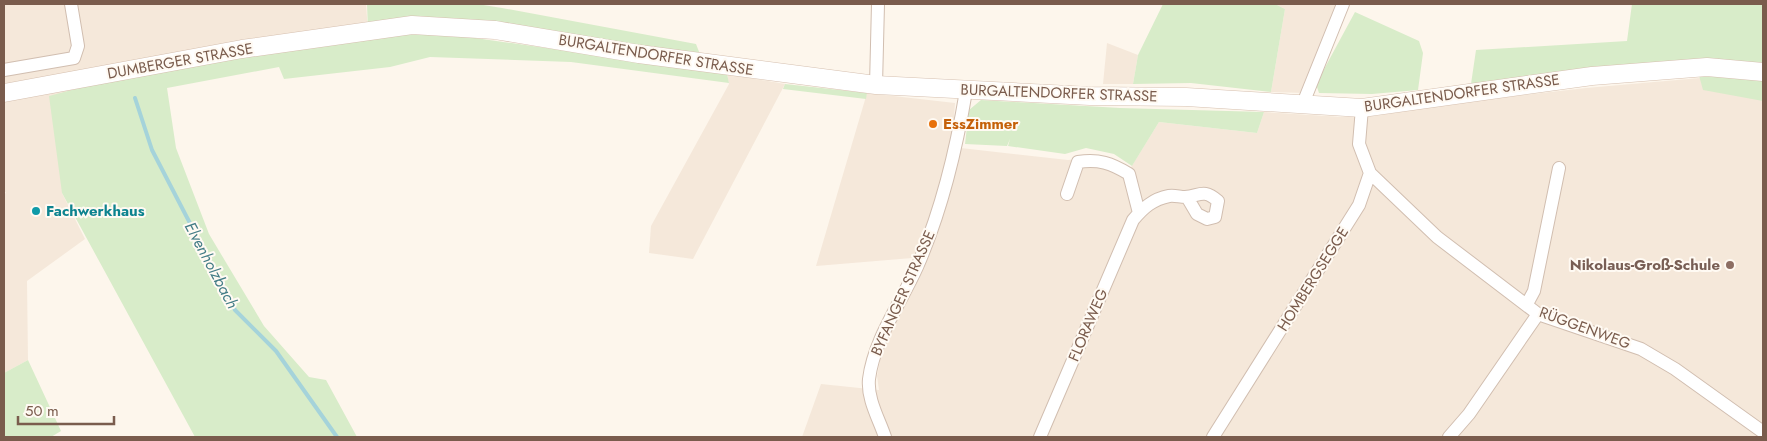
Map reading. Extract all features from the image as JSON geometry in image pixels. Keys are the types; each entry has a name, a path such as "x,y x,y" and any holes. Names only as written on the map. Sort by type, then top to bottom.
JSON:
{"main road":[{"name":"BURGALTENDORFER STRASSE","path":"356,34 412,25 486,29 639,54 876,85 966,91 1186,97 1302,106 1362,108 1561,80 1634,72 1707,67 1763,72"},
{"name":"DUMBERGER STRASSE","path":"4,93 203,56 356,34"}],"street":[{"path":"4,70 74,58 78,46 71,4"},
{"path":"876,85 878,4"},
{"path":"1302,106 1343,4"},
{"name":"BYFANGER STRASSE","path":"885,437 870,398 869,380 874,356 932,230 957,146 966,91"},
{"path":"1362,108 1359,144 1370,173"},
{"path":"1067,194 1078,162 1094,160 1112,164 1129,174 1139,213"},
{"path":"1527,304 1534,291 1559,168"},
{"name":"RÜGGENWEG","path":"1370,173 1436,236 1538,314 1641,349 1675,368 1763,432"},
{"name":"HOMBERGSEGGE","path":"1213,437 1359,205 1370,173"},
{"name":"FLORAWEG","path":"1040,437 1134,220 1146,205 1170,196 1187,197"},
{"path":"1449,437 1469,414 1538,314"}],"shaded area":[{"path":"4,4 366,4 368,31 173,60 62,193 85,239 27,281 28,360 4,373 4,196 6,192 4,192"},
{"path":"1275,4 1338,4 1304,93 1271,92 1285,9"},
{"path":"1107,43 1138,55 1133,84 1103,84"},
{"path":"727,74 785,84 693,259 649,253 651,226 729,84"},
{"path":"1734,75 1763,80 1763,437 802,437 821,384 879,390 877,376 883,346 923,263 912,258 816,266 867,93 955,103 952,147 1068,160 1096,157 1130,169 1159,122 1257,133 1264,112 1343,117 1376,116 1446,104 1586,88"}],"green space":[{"path":"367,4 477,4 502,8 696,44 703,62 496,29 368,31"},
{"path":"1163,4 1275,4 1285,9 1271,92 1191,83 1133,84 1138,55"},
{"path":"1632,4 1763,4 1763,101 1703,90 1695,61 1471,84 1476,50 1627,41"},
{"path":"1355,12 1419,41 1423,53 1418,90 1372,94 1319,93 1316,84"},
{"path":"413,29 727,74 729,83 571,62 430,57 390,67 284,79 279,67 167,88 176,148 209,234 264,326 309,377 326,380 357,437 195,437 62,193 49,96 113,79"},
{"path":"785,84 867,93 866,99 783,89"},
{"path":"981,100 1120,108 1264,112 1257,133 1159,122 1132,166 1114,154 1086,148 1065,154 1008,146 1010,139 1007,146 965,144 969,110"},
{"path":"28,360 61,431 51,437 4,437 4,373"}],"waterway":[{"name":"Elvenholzbach","path":"135,98 152,150 235,310 276,351 337,437"}],"place":[{"name":"EssZimmer","path":"933,124"},
{"name":"Fachwerkhaus","path":"36,211"},
{"name":"Nikolaus-Groß-Schule","path":"1730,265"}]}
